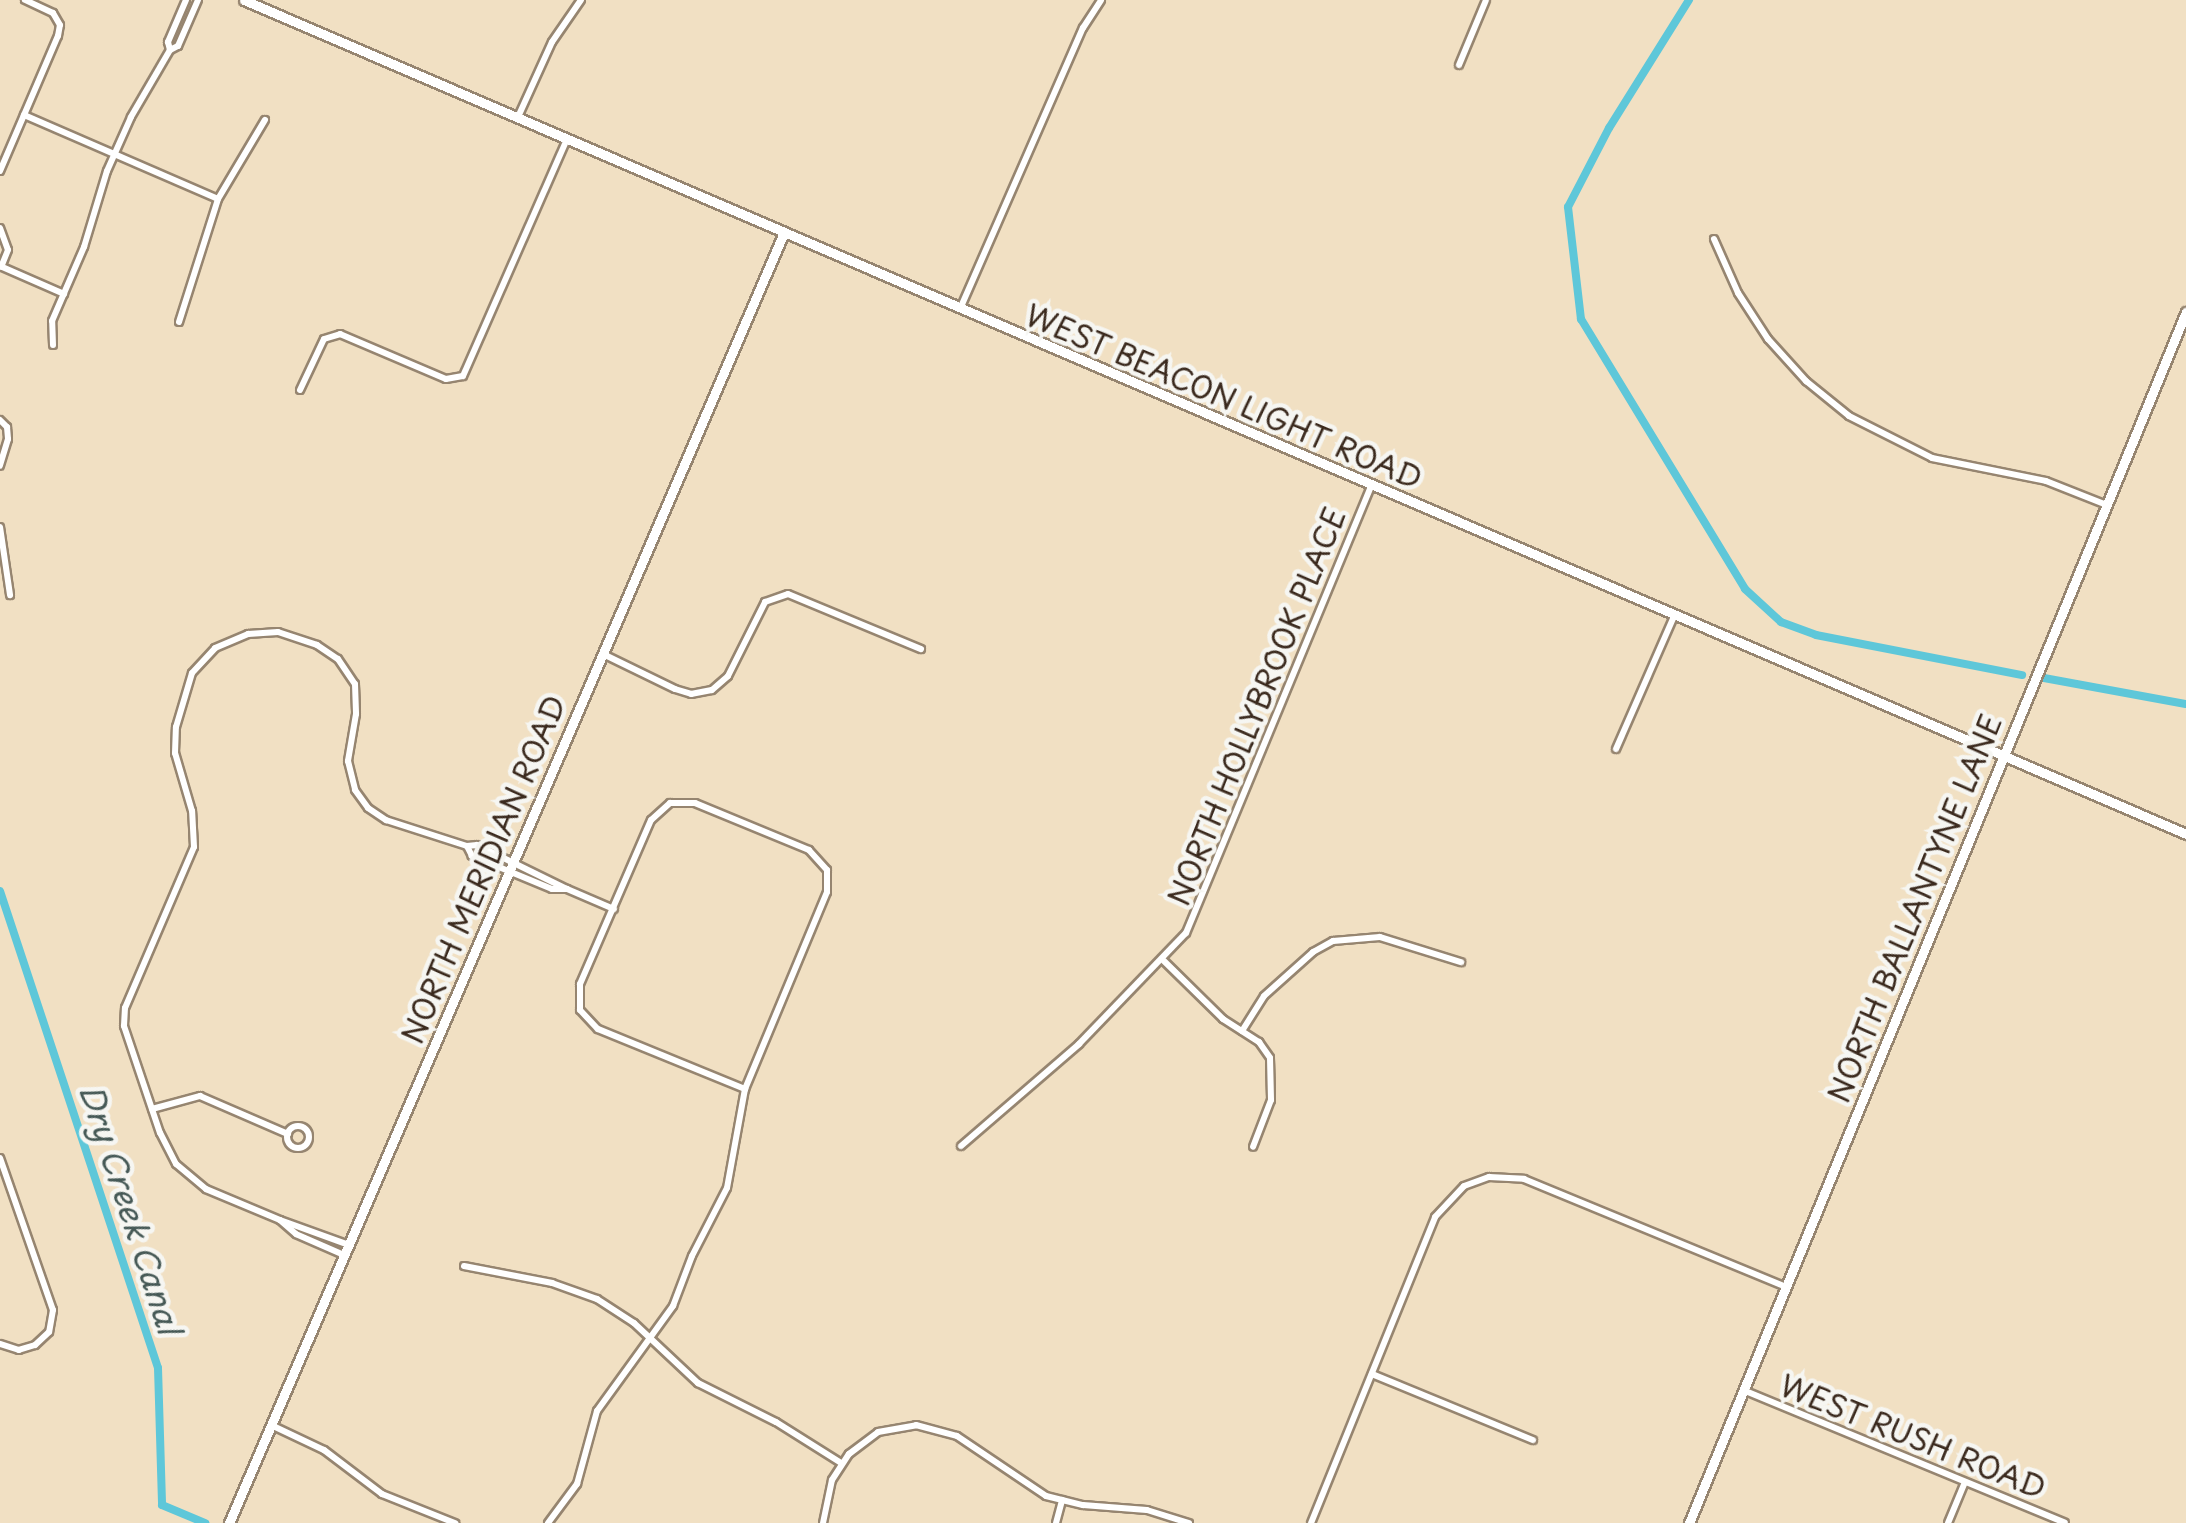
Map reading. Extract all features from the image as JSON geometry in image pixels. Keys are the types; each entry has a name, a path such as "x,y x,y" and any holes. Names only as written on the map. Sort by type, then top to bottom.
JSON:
{"street":[{"path":"0,172 60,25 53,13 25,0"},
{"path":"170,50 168,42 186,0"},
{"path":"53,345 52,320 114,154 170,50 178,46 198,0"},
{"name":"WEST BEACON LIGHT ROAD","path":"244,0 568,138 784,236 2186,834"},
{"path":"518,117 552,42 580,0"},
{"path":"959,310 1083,28 1101,0"},
{"path":"1458,65 1486,0"},
{"path":"24,116 218,199"},
{"path":"179,322 218,199 265,120"},
{"path":"300,390 324,339 340,334 446,379 463,376 568,138"},
{"path":"0,228 8,250 0,266 64,294"},
{"name":"NORTH MERIDIAN ROAD","path":"229,1523 784,236"},
{"path":"1714,240 1738,293 1768,340 1806,381 1849,416 1932,458 2046,481 2107,505"},
{"name":"NORTH BALLANTYNE LANE","path":"1689,1523 2186,312"},
{"path":"0,420 7,427 8,439 0,466"},
{"name":"NORTH HOLLYBROOK PLACE","path":"961,1146 1078,1044 1164,960 1186,933 1372,486"},
{"path":"0,528 10,595"},
{"path":"603,654 675,689 691,694 712,690 728,676 765,602 788,594 921,649"},
{"path":"1616,749 1674,616"},
{"path":"346,1250 296,1234 280,1220 206,1189 185,1174 168,1154 122,1018 194,847 192,810 175,753 176,728 186,689 202,660 233,639 264,631 296,636 317,645 348,671 357,702 348,761 355,790 368,808 386,820 467,846 472,856 512,866 552,888 567,889 614,909"},
{"path":"548,1523 578,1484 597,1411 677,1298 692,1256 728,1188 745,1089 826,892 827,870 805,849 695,802 670,803 651,820 580,984 580,1010 598,1029 745,1089"},
{"path":"1242,1031 1264,996 1313,952 1334,941 1380,936 1461,962"},
{"path":"1164,960 1222,1019 1259,1042 1273,1068 1271,1100 1254,1147"},
{"path":"152,1109 200,1096 288,1134"},
{"path":"0,1158 51,1302 52,1322 35,1345 18,1350 0,1344"},
{"path":"1310,1523 1436,1217 1456,1192 1478,1180 1524,1179 1786,1287"},
{"path":"464,1266 584,1293 616,1310 651,1337 698,1383 776,1422 841,1464"},
{"path":"1371,1374 1532,1440"},
{"name":"WEST RUSH ROAD","path":"1744,1390 2066,1523"},
{"path":"271,1425 324,1450 382,1494 455,1523"},
{"path":"823,1523 829,1490 841,1464 878,1432 902,1426 928,1426 957,1436 1032,1488 1062,1500 1146,1510 1188,1523"},
{"path":"1948,1523 1965,1482"},
{"path":"1056,1523 1062,1500"}],"waterway":[{"path":"1689,0 1609,128 1568,207 1581,319 1745,589 1781,622 1816,635 2022,675"},
{"path":"2044,678 2186,704"},
{"name":"Dry Creek Canal","path":"0,891 158,1368 162,1505 205,1523"}]}
